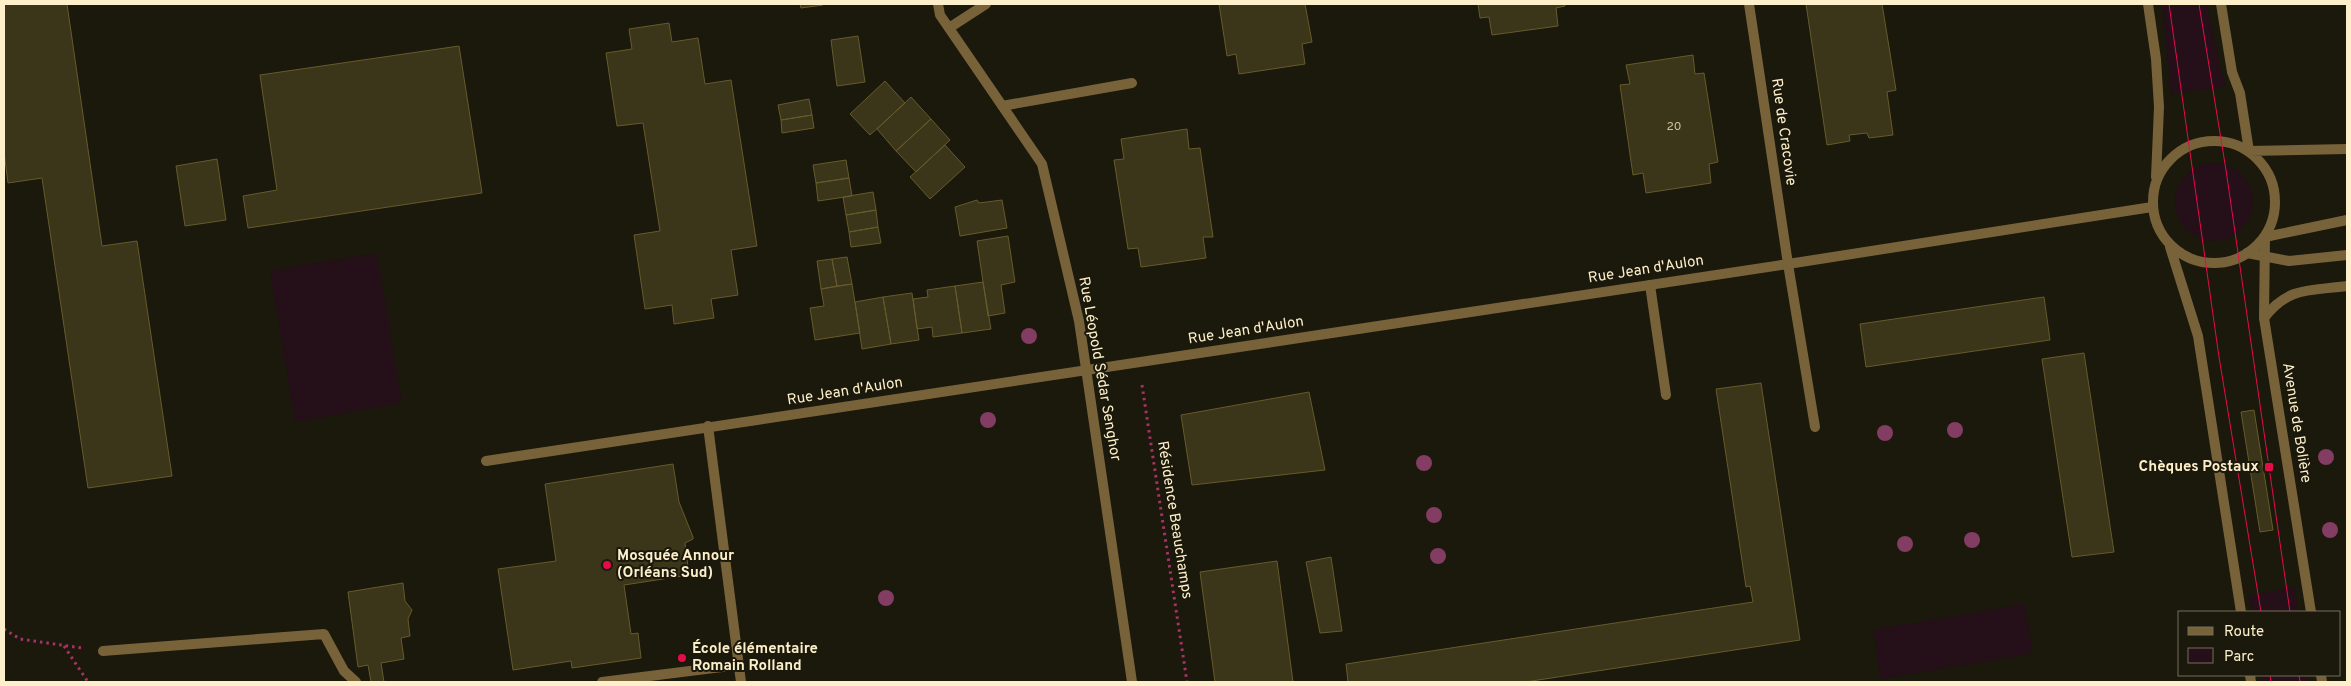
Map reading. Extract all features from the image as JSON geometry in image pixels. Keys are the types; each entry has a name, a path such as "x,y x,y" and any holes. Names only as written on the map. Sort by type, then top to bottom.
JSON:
{"street":[{"name":"Rue Léopold Sédar Senghor","path":"938,4 940,15 1042,164 1078,320 1132,682"},
{"path":"949,28 986,4"},
{"name":"Rue de Cracovie","path":"1749,4 1788,264 1815,427"},
{"path":"2148,4 2156,59 2159,107 2156,180 2152,207 2155,221 2161,234 2170,246 2186,257 2206,263 2223,263 2247,253 2265,237 2273,220 2276,201 2272,181 2263,165 2249,151 2236,144 2222,141 2199,142 2175,154 2164,166 2156,180"},
{"path":"2221,4 2232,72 2240,93 2249,151"},
{"path":"1002,106 1132,83"},
{"path":"2249,151 2347,149"},
{"name":"Rue Jean d'Aulon","path":"486,461 2152,207"},
{"path":"2265,237 2347,220"},
{"name":"Avenue de Bolière","path":"2265,237 2264,318 2311,611"},
{"path":"2170,246 2198,336 2241,611"},
{"path":"2247,253 2289,261 2347,254"},
{"path":"1650,284 1666,395"},
{"path":"2264,318 2274,303 2284,297 2296,293 2347,286"},
{"path":"708,426 740,682"},
{"path":"103,651 324,634 344,671 356,682"},
{"path":"602,682 738,664"}],"path":[{"name":"Résidence Beauchamps","path":"1139,362 1187,682"},
{"path":"4,629 20,639 103,651"},
{"path":"64,645 88,682"}],"green space":[{"path":"2162,4 2207,4 2221,72 2226,86 2171,94"},
{"path":"2214,163 2229,166 2242,174 2250,187 2253,202 2250,217 2242,230 2229,238 2214,241 2199,238 2186,230 2178,217 2175,202 2178,187 2186,174 2199,166"},
{"path":"377,253 402,403 295,422 270,271"},
{"path":"2295,587 2299,611 2252,611 2249,596"},
{"path":"2025,604 2033,653 1881,679 1873,630"},
{"path":"2261,676 2308,676 2310,682 2262,682"}],"building":[{"path":"4,4 67,4 102,246 137,241 172,476 88,488 42,178 8,183 4,152"},
{"path":"800,4 822,4 823,5 801,8"},
{"path":"1219,4 1305,4 1312,42 1302,44 1305,64 1239,74 1236,54 1227,56"},
{"path":"1478,4 1565,4 1565,6 1556,8 1558,26 1492,35 1489,17 1480,18"},
{"path":"1806,4 1882,4 1896,90 1887,92 1893,135 1869,138 1867,133 1849,135 1850,141 1827,145"},
{"path":"669,23 672,42 698,38 705,84 731,80 757,246 731,250 738,295 711,299 714,318 674,324 672,305 645,309 634,235 660,231 643,123 617,126 606,53 632,49 629,29"},
{"path":"858,36 865,82 837,86 831,40"},
{"path":"459,46 482,193 248,228 243,196 277,190 260,75"},
{"path":"1693,55 1695,74 1704,73 1718,162 1709,164 1711,183 1646,193 1643,173 1633,175 1620,85 1630,84 1626,65"},
{"path":"885,81 905,103 870,135 850,114"},
{"path":"911,97 931,119 896,151 877,129"},
{"path":"809,99 812,115 781,120 778,105"},
{"path":"812,115 814,128 782,133 781,120"},
{"path":"931,119 950,140 916,172 896,151"},
{"path":"1187,129 1189,149 1200,148 1213,237 1203,237 1206,258 1141,267 1138,248 1128,249 1114,160 1124,159 1121,139"},
{"path":"945,145 965,167 930,199 910,177"},
{"path":"217,159 226,220 185,226 176,166"},
{"path":"846,160 849,178 816,183 813,165"},
{"path":"849,178 852,196 818,201 816,183"},
{"path":"873,192 876,210 846,215 843,197"},
{"path":"977,200 979,203 1002,200 1007,228 960,236 955,207"},
{"path":"876,210 878,227 849,232 846,215"},
{"path":"878,227 881,243 851,247 849,232"},
{"path":"1008,236 1015,282 1001,285 1005,313 988,316 977,241"},
{"path":"847,257 852,284 837,286 832,259"},
{"path":"832,259 837,286 821,289 817,261"},
{"path":"983,282 991,329 962,333 955,286"},
{"path":"852,284 860,333 815,340 810,308 824,306 821,289"},
{"path":"955,286 962,333 933,337 932,327 917,329 913,299 928,297 927,290"},
{"path":"912,293 919,340 891,344 883,297"},
{"path":"883,297 891,344 862,349 855,302"},
{"path":"2044,297 2050,340 1866,367 1860,324"},
{"path":"2084,353 2114,552 2072,557 2042,359"},
{"path":"1761,383 1800,640 1525,682 1348,682 1346,664 1753,602 1750,586 1746,587 1716,389"},
{"path":"1309,392 1325,470 1192,485 1181,415"},
{"path":"2254,410 2273,530 2260,532 2241,412"},
{"name":"Mosquée Annour (Orléans Sud)","path":"673,464 679,502 693,537 693,539 685,543 689,575 624,585 631,634 638,633 641,658 572,668 571,661 513,670 498,569 556,561 545,484"},
{"path":"1331,557 1342,631 1320,633 1306,562"},
{"path":"1277,561 1293,682 1215,682 1200,572"},
{"path":"403,583 405,601 412,610 408,619 410,636 401,638 404,659 381,663 384,682 371,682 368,665 358,667 348,592"}],"tram line":[{"path":"2169,4 2219,357 2261,611"},
{"path":"2199,4 2226,170 2290,611"},
{"path":"2270,676 2271,682"},
{"path":"2299,676 2300,682"}],"place":[{"name":"Chèques Postaux","path":"2269,467"},
{"name":"Mosquée Annour (Orléans Sud)","path":"607,565"},
{"name":"École élémentaire Romain Rolland","path":"682,658"}]}
